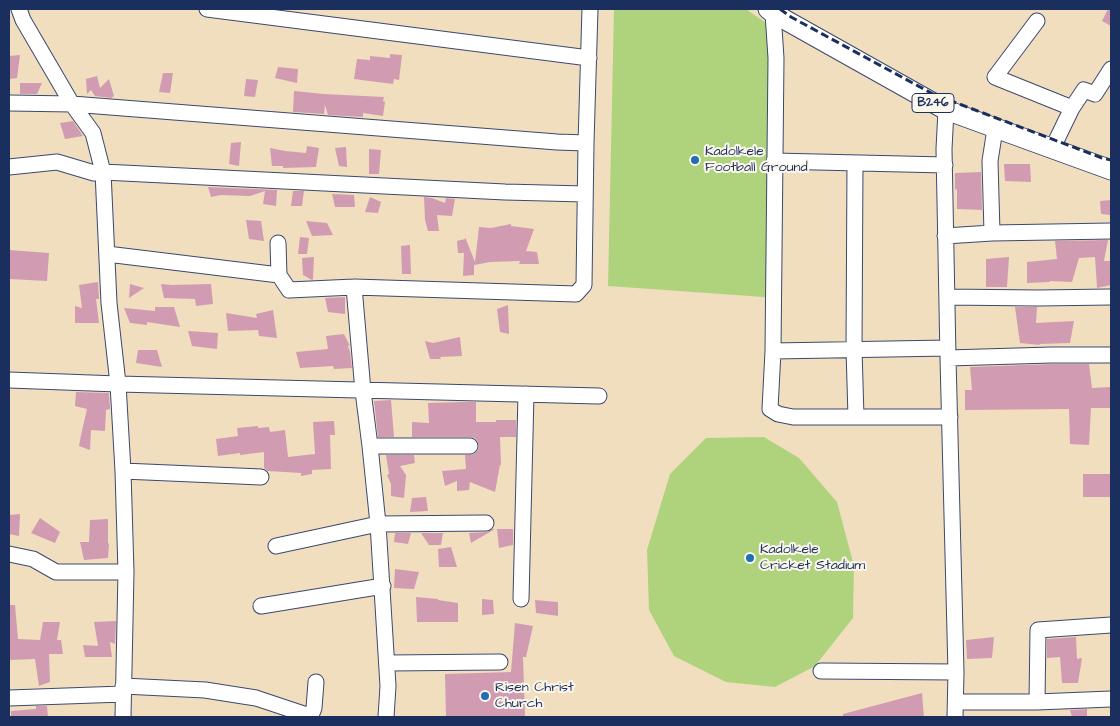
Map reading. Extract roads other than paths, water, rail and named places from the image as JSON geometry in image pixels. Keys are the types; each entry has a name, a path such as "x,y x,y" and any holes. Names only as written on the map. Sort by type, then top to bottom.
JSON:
{"main road":[{"name":"B246","path":"770,11 946,110 1111,170"}],"street":[{"path":"207,9 589,58"},
{"path":"278,244 280,275 288,290 354,287 576,294 584,285 590,9"},
{"path":"770,11 776,58 773,351 770,409 778,414 793,417 950,417"},
{"path":"17,16 72,104 93,133 103,172 109,304 118,384 123,472 126,572 123,717"},
{"path":"1037,21 995,76 1072,108"},
{"path":"1056,141 1072,108 1084,90 1095,94 1111,69"},
{"path":"9,103 72,104 586,143"},
{"path":"946,110 944,165 956,672 955,710 1037,702 1111,699"},
{"path":"992,233 990,161 996,129"},
{"path":"774,161 944,165"},
{"path":"9,167 57,162 94,172 505,192 586,194"},
{"path":"855,163 854,349 856,417"},
{"path":"946,236 992,233 1111,231"},
{"path":"107,254 280,275"},
{"path":"354,287 383,586 388,686 386,717"},
{"path":"947,297 1111,297"},
{"path":"773,351 854,349 948,353 1111,355"},
{"path":"9,380 599,396"},
{"path":"521,599 526,394"},
{"path":"370,446 470,446"},
{"path":"123,472 261,477"},
{"path":"276,546 378,524 486,523"},
{"path":"9,554 33,559 56,572 126,572"},
{"path":"260,606 383,586"},
{"path":"1037,702 1038,630 1111,625"},
{"path":"387,663 500,662"},
{"path":"822,672 956,672"},
{"path":"9,698 123,690 205,690 256,698 307,715 312,713 314,708 316,682"}],"railway":[{"path":"780,9 791,17 933,94 1111,160"}],"place":[{"name":"Kadolkele Football Ground","path":"695,160"},
{"name":"Kadolkele Cricket Stadium","path":"750,558"},
{"name":"Risen Christ Church","path":"485,696"}]}
